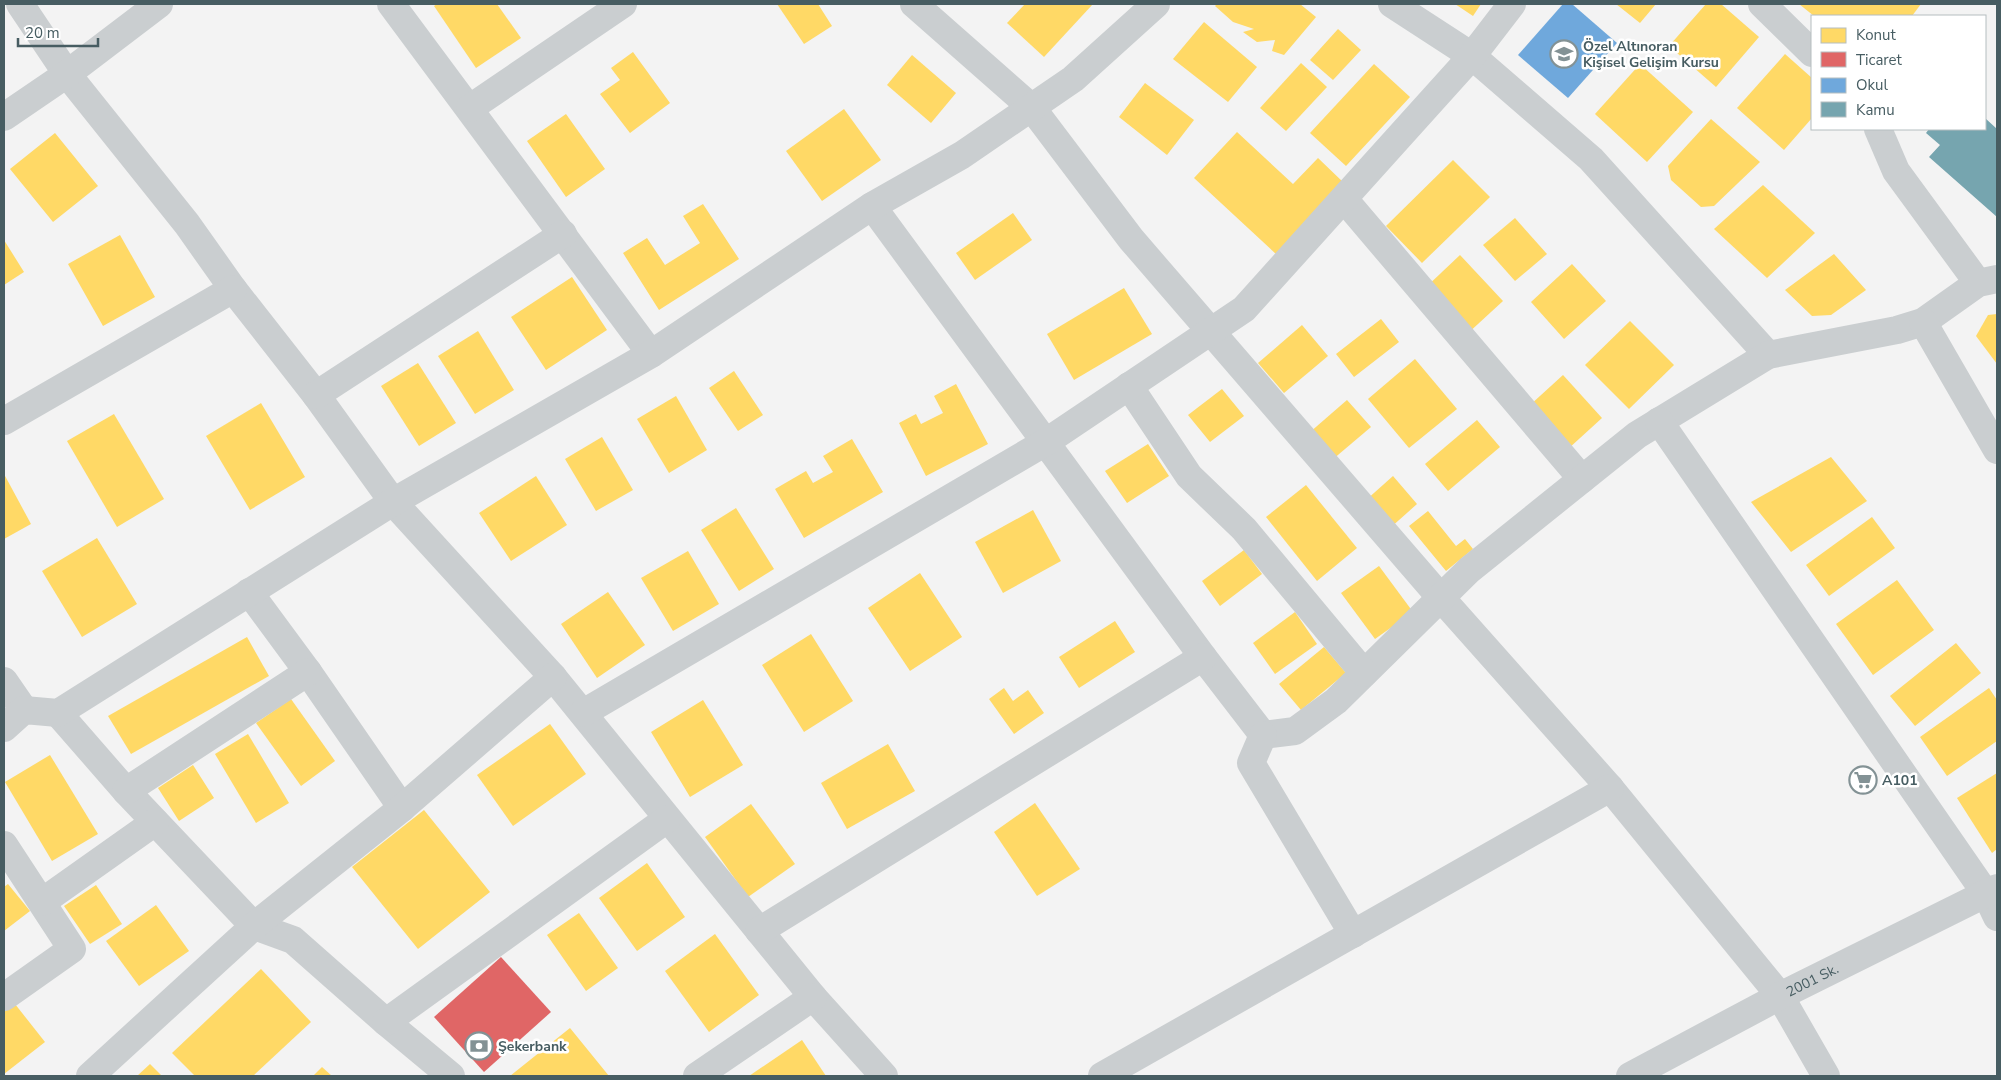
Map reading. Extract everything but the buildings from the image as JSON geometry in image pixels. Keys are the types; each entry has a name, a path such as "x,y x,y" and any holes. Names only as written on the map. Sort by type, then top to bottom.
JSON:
{"street":[{"path":"20,4 67,74 187,224 233,289 316,394 393,502 553,678 812,997 884,1076"},
{"path":"4,117 67,74 159,4"},
{"path":"391,4 651,354"},
{"path":"470,108 623,4"},
{"path":"914,4 1032,108 1131,239 1441,598 1610,788 1780,996 1826,1076"},
{"path":"4,728 24,710 58,713 393,502 651,354 872,206 962,155 1073,80 1156,4"},
{"path":"1392,4 1472,56 1591,159 1768,355"},
{"path":"582,713 1046,442 1244,310 1472,56 1512,4"},
{"path":"1762,4 1811,51"},
{"path":"1263,735 1295,732 1336,701 1469,570 1637,435 1659,421 1768,355 1897,330 1923,322 1987,281 1896,170 1878,130"},
{"path":"1344,199 1582,479"},
{"path":"872,206 1203,657 1263,735"},
{"path":"316,394 563,234"},
{"path":"4,421 233,289"},
{"path":"1923,322 1997,450"},
{"path":"1129,386 1190,476 1244,529 1364,673"},
{"path":"1659,421 1993,900"},
{"path":"249,592 308,672 402,808"},
{"path":"759,931 1203,657"},
{"path":"126,791 308,672"},
{"path":"90,1076 254,926 402,808 553,678"},
{"path":"4,681 24,710"},
{"path":"58,713 126,791 254,926 293,940 451,1076"},
{"path":"1263,735 1250,763 1353,934"},
{"path":"1102,1076 1610,788"},
{"path":"386,1022 667,819"},
{"path":"42,902 156,822"},
{"path":"4,997 72,949 42,902 8,858"},
{"name":"2001 Sk.","path":"1630,1076 1780,996 1993,900"},
{"path":"697,1076 812,997"}],"place":[{"name":"Özel Altınoran Kişisel Gelişim Kursu","path":"1564,54"},
{"name":"A101","path":"1863,780"},
{"name":"Şekerbank","path":"479,1046"}]}
